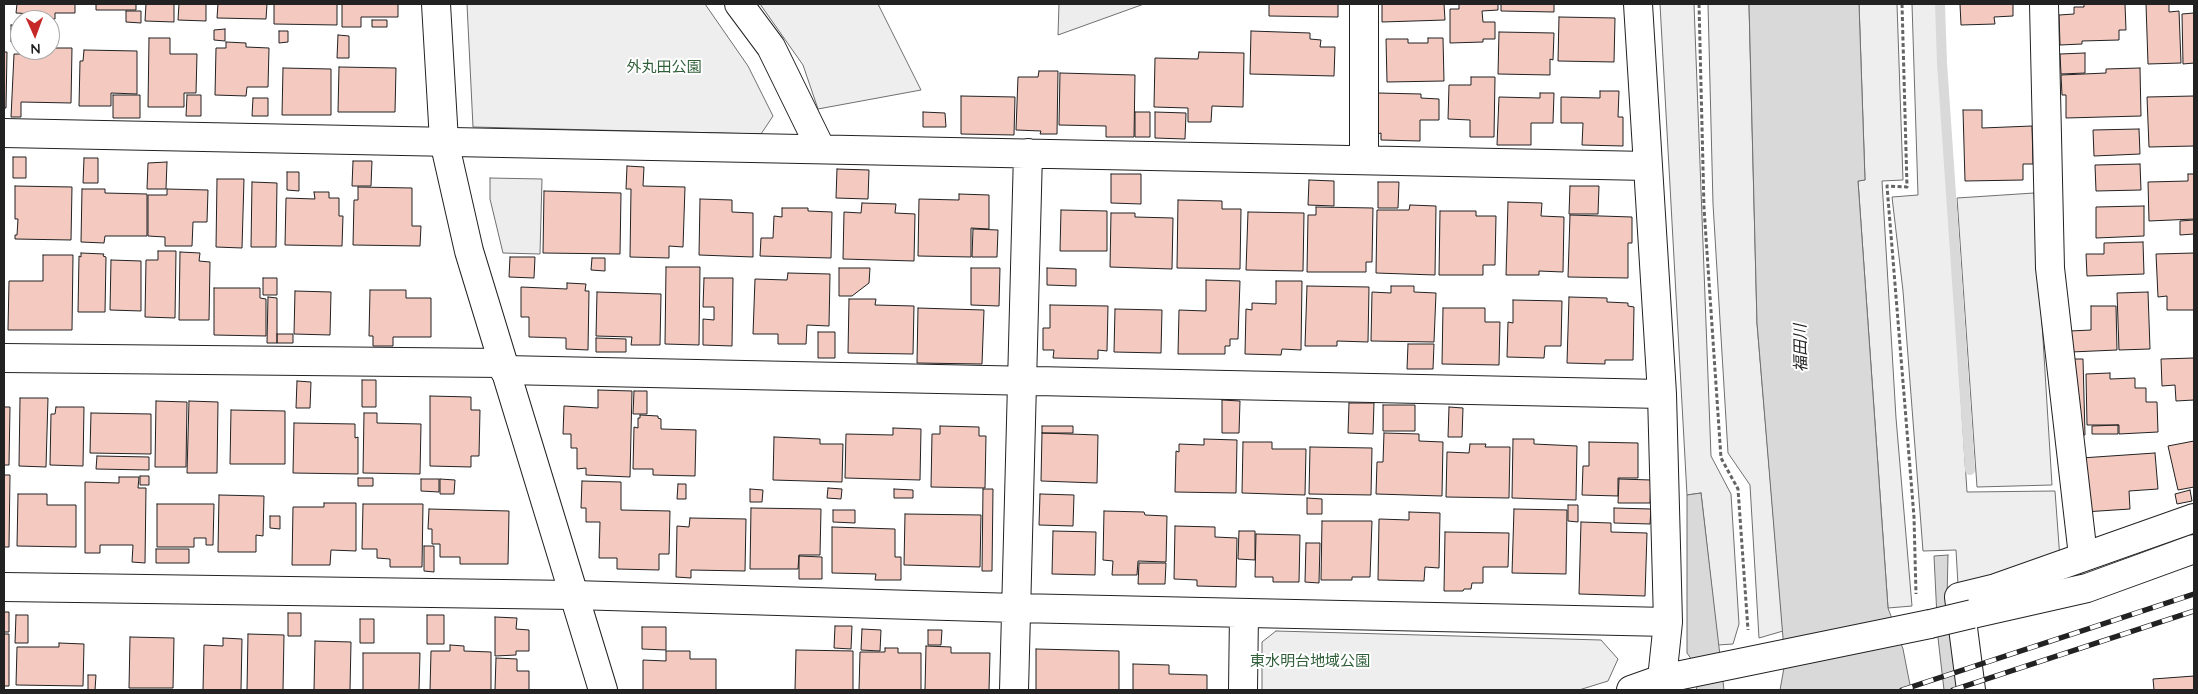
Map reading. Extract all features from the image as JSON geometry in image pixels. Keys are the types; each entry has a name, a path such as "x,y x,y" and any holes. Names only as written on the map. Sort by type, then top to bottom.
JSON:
{"street":[{"path":"436,4 444,140 469,251 604,690"},
{"path":"739,4 771,46 820,149"},
{"path":"1364,4 1364,160"},
{"path":"1638,4 1662,394 1668,622 1662,679"},
{"path":"2044,4 2050,268 2084,556"},
{"path":"4,133 444,140 1648,166"},
{"path":"1014,690 1028,153"},
{"path":"4,358 503,366 1022,381 1662,394"},
{"path":"1971,690 1959,597 1996,588 2194,518"},
{"path":"1631,690 1662,679 1924,626 2087,588 2194,549"},
{"path":"4,587 574,595 1016,608 1668,622"},
{"path":"1243,690 1244,613"}],"path":[{"path":"1699,4 1704,208 1721,458 1738,489 1748,617 1748,627 1737,664"},
{"path":"1902,4 1907,187 1888,186 1924,626"}],"green space":[{"name":"外丸田公園","path":"467,4 705,4 748,66 773,116 761,134 473,127"},
{"path":"760,4 878,4 921,90 818,109 803,65"},
{"path":"1660,4 1694,4 1711,456 1731,494 1739,624 1733,644 1718,645 1701,493 1687,495"},
{"path":"1708,4 1749,4 1757,323 1783,631 1759,638 1750,485 1728,453 1713,204"},
{"path":"1859,4 1897,4 1903,180 1882,181 1896,418 1912,606 1888,608 1858,181 1865,180"},
{"path":"1912,4 1937,4 1967,492 2055,491 2060,559 1958,585 1956,550 1923,551 1903,291 1892,197 1918,195"},
{"path":"2034,193 2052,485 1977,487 1957,198"},
{"name":"東水明台地域公園","path":"1276,631 1601,640 1618,659 1608,681 1579,690 1262,690 1262,642"}],"shaded area":[{"path":"1059,4 1144,4 1058,35"},
{"path":"490,178 542,179 540,254 503,253 490,199"}],"water":[{"name":"福田川","path":"1749,4 1859,4 1865,180 1858,181 1888,608 1903,649 1911,690 1780,690 1785,662 1757,323"},
{"path":"1701,493 1724,690 1696,690 1692,660 1687,653 1687,495"},
{"path":"1948,555 1947,600 1958,690 1944,690 1938,638 1934,556"}],"building":[{"path":"17,4 75,4 75,13 60,13 60,10 16,10"},
{"path":"96,4 136,4 136,10 96,10"},
{"path":"146,4 174,4 174,22 145,21"},
{"path":"179,4 206,4 206,21 178,20"},
{"path":"218,4 267,4 266,19 217,18"},
{"path":"274,4 337,4 337,25 274,24"},
{"path":"342,4 398,4 398,17 361,17 361,27 342,27"},
{"path":"1269,4 1338,4 1338,17 1269,16"},
{"path":"1382,4 1444,4 1445,20 1382,22"},
{"path":"1459,4 1498,4 1498,10 1482,11 1483,22 1495,22 1495,39 1483,39 1483,42 1450,43 1450,9 1459,9"},
{"path":"1501,4 1554,4 1554,12 1501,11"},
{"path":"1960,4 2013,4 2013,16 1994,17 1995,24 1961,25"},
{"path":"2084,4 2125,4 2126,30 2119,30 2119,40 2082,41 2082,44 2060,45 2059,15 2074,14 2074,7 2084,7"},
{"path":"2146,4 2169,4 2169,12 2179,11 2181,63 2148,64"},
{"path":"126,11 141,11 141,23 126,22"},
{"path":"2194,13 2194,63 2183,64 2182,14"},
{"path":"1559,17 1615,18 1614,62 1558,61"},
{"path":"372,20 387,20 387,27 372,27"},
{"path":"225,29 225,41 214,40 214,30"},
{"path":"279,31 288,31 288,42 279,43"},
{"path":"1251,31 1310,33 1310,39 1321,40 1320,47 1335,47 1334,76 1250,74"},
{"path":"1499,32 1554,33 1553,60 1550,59 1550,75 1498,74"},
{"path":"338,35 349,36 349,58 337,58"},
{"path":"149,38 170,38 170,54 197,54 196,93 184,93 184,107 148,107"},
{"path":"1428,38 1443,38 1444,81 1387,82 1386,39 1408,39 1408,43 1428,43"},
{"path":"226,42 246,43 246,47 269,48 268,87 247,87 246,96 215,95 216,48 226,48"},
{"path":"60,48 72,48 71,103 21,102 21,117 11,117 14,60 60,60"},
{"path":"84,50 137,51 137,94 111,93 111,106 79,106 80,61 83,61"},
{"path":"4,52 7,52 6,108 4,108"},
{"path":"1199,52 1244,53 1243,107 1212,106 1211,122 1188,122 1188,108 1154,107 1155,58 1198,59"},
{"path":"2085,53 2085,73 2061,74 2060,54"},
{"path":"339,67 396,68 395,112 338,112"},
{"path":"283,68 331,69 331,115 282,115"},
{"path":"2140,68 2141,116 2066,118 2066,95 2062,95 2061,75 2106,73 2106,69"},
{"path":"1039,71 1058,71 1057,134 1040,134 1041,131 1016,130 1018,77 1038,77"},
{"path":"1060,73 1135,75 1134,137 1106,137 1106,126 1059,125"},
{"path":"1471,77 1495,77 1494,137 1470,137 1470,120 1448,119 1449,85 1471,85"},
{"path":"1600,91 1619,91 1618,117 1623,117 1623,146 1582,145 1583,123 1561,123 1561,97 1600,98"},
{"path":"1378,93 1421,94 1421,98 1439,99 1439,120 1420,120 1420,141 1381,140 1381,133 1377,134"},
{"path":"1540,93 1554,93 1553,123 1531,123 1531,145 1497,145 1499,97 1540,98"},
{"path":"113,95 140,95 140,118 113,118"},
{"path":"187,95 201,95 201,116 186,116"},
{"path":"961,96 1015,97 1014,135 961,134"},
{"path":"2194,96 2194,146 2149,147 2147,97"},
{"path":"253,98 268,98 268,116 252,116"},
{"path":"1963,110 1982,110 1982,128 2032,126 2033,164 2023,164 2023,180 1965,181"},
{"path":"923,112 945,113 946,127 923,127"},
{"path":"1135,112 1150,112 1150,137 1135,137"},
{"path":"1155,112 1186,113 1185,139 1155,138"},
{"path":"2139,129 2140,154 2094,156 2093,130"},
{"path":"13,157 26,157 26,178 13,178"},
{"path":"84,158 98,158 98,183 83,183"},
{"path":"353,161 372,161 371,186 352,186"},
{"path":"167,162 166,189 147,189 148,163"},
{"path":"2140,164 2141,190 2096,191 2095,165"},
{"path":"627,166 644,167 643,186 685,187 683,247 669,246 669,258 630,257 631,189 626,189"},
{"path":"837,169 869,170 868,199 836,198"},
{"path":"287,172 299,172 299,191 287,190"},
{"path":"1111,174 1141,174 1141,204 1111,203"},
{"path":"2188,174 2194,174 2194,219 2149,221 2148,182 2188,181"},
{"path":"217,179 244,179 242,248 216,247"},
{"path":"1309,180 1334,181 1334,206 1308,205"},
{"path":"252,182 277,183 276,247 251,247"},
{"path":"1378,182 1399,182 1398,208 1378,208"},
{"path":"15,186 72,187 71,240 15,239 18,219 15,219"},
{"path":"1570,186 1599,186 1598,214 1569,214"},
{"path":"358,187 412,188 412,226 421,226 420,246 353,245 354,200 358,200"},
{"path":"82,189 105,189 105,193 147,194 147,236 105,236 104,243 81,242"},
{"path":"167,189 208,190 207,222 193,222 192,246 165,246 165,237 148,236 148,195 167,195"},
{"path":"544,191 621,193 620,254 543,253"},
{"path":"314,192 329,192 329,198 339,198 339,216 343,216 342,246 285,245 286,198 315,199"},
{"path":"959,194 989,195 989,229 971,228 971,257 918,256 919,199 959,200"},
{"path":"700,199 732,200 732,212 753,213 753,257 699,255"},
{"path":"1178,200 1222,201 1222,209 1241,209 1240,269 1177,268"},
{"path":"1508,202 1542,203 1541,216 1564,217 1563,272 1539,271 1539,275 1506,275"},
{"path":"862,203 896,204 895,213 915,214 914,261 843,259 844,212 861,213"},
{"path":"1410,205 1436,206 1435,275 1376,273 1377,210 1409,210"},
{"path":"2144,206 2144,236 2096,238 2096,207"},
{"path":"1316,207 1373,208 1372,262 1366,262 1366,272 1307,272 1308,215 1316,215"},
{"path":"782,208 808,208 808,211 832,212 831,258 760,256 761,238 773,238 774,216 782,217"},
{"path":"1061,210 1107,211 1107,251 1060,251"},
{"path":"1440,211 1476,211 1476,216 1496,216 1495,265 1483,265 1483,275 1439,275"},
{"path":"1248,212 1304,213 1303,271 1246,270"},
{"path":"1111,213 1135,213 1135,217 1173,218 1172,269 1110,267"},
{"path":"1570,215 1632,217 1632,243 1628,243 1628,278 1568,277"},
{"path":"2194,220 2194,234 2180,235 2180,221"},
{"path":"973,229 998,230 997,257 972,257"},
{"path":"2143,242 2144,274 2087,276 2086,254 2104,254 2104,243"},
{"path":"158,251 176,251 175,318 145,317 146,260 158,260"},
{"path":"180,252 200,253 199,261 210,262 209,320 179,320"},
{"path":"81,253 104,254 103,256 106,257 105,312 78,312 79,256 81,257"},
{"path":"2194,253 2194,310 2167,310 2167,296 2158,297 2156,254"},
{"path":"43,255 73,255 72,330 8,330 9,281 43,281"},
{"path":"510,257 535,257 534,278 509,277"},
{"path":"592,258 605,258 605,271 591,270"},
{"path":"111,260 141,261 141,311 110,310"},
{"path":"666,267 700,267 699,345 665,344"},
{"path":"839,268 870,268 869,283 852,296 839,296"},
{"path":"971,268 1000,268 999,306 971,305"},
{"path":"1047,268 1076,269 1076,286 1047,285"},
{"path":"788,273 830,274 829,326 807,325 806,344 778,344 778,334 753,334 755,279 787,280"},
{"path":"263,278 277,278 277,295 263,295"},
{"path":"704,278 733,278 732,346 703,345 703,319 714,320 714,307 703,307"},
{"path":"1206,280 1240,281 1238,339 1230,339 1230,346 1225,346 1225,354 1178,354 1179,310 1206,311"},
{"path":"1276,281 1302,281 1301,350 1282,349 1281,355 1245,354 1246,309 1252,310 1252,303 1276,304"},
{"path":"567,283 586,284 585,291 589,291 588,350 566,349 566,338 529,337 529,317 521,317 521,287 567,289"},
{"path":"1307,286 1369,287 1368,342 1337,341 1337,346 1305,346"},
{"path":"1391,286 1414,286 1414,292 1436,293 1434,342 1371,341 1372,292 1391,293"},
{"path":"214,288 260,288 260,298 266,299 266,336 214,335"},
{"path":"370,290 406,290 406,298 431,298 431,337 393,337 393,346 373,346 373,336 369,336"},
{"path":"295,291 331,292 330,335 294,334"},
{"path":"597,292 661,294 660,345 631,345 632,337 596,336"},
{"path":"2148,292 2150,349 2119,350 2117,293"},
{"path":"268,297 277,298 277,343 267,343"},
{"path":"1569,297 1607,298 1607,302 1628,303 1628,306 1634,307 1633,360 1605,360 1605,364 1567,363"},
{"path":"849,299 876,299 875,305 914,306 913,354 848,353"},
{"path":"1513,300 1562,301 1561,346 1545,346 1544,358 1507,357 1508,322 1513,323"},
{"path":"1050,305 1108,306 1107,351 1098,350 1098,359 1053,358 1054,350 1043,350 1043,328 1050,328"},
{"path":"2091,306 2116,306 2117,350 2071,352 2070,331 2091,330"},
{"path":"918,308 984,310 982,364 917,363"},
{"path":"1443,308 1485,308 1485,322 1500,322 1499,365 1442,364"},
{"path":"1115,309 1162,310 1161,353 1114,352"},
{"path":"818,332 835,332 835,358 818,358"},
{"path":"277,334 293,334 293,343 277,343"},
{"path":"596,338 626,339 626,352 596,352"},
{"path":"1408,344 1434,344 1433,369 1407,369"},
{"path":"2194,358 2194,400 2176,401 2175,385 2162,386 2161,359"},
{"path":"2072,359 2083,359 2085,435 2074,435"},
{"path":"2110,373 2110,379 2135,378 2135,388 2146,388 2146,402 2157,402 2158,432 2119,434 2119,425 2087,425 2086,374"},
{"path":"362,380 376,380 376,407 362,407"},
{"path":"297,381 311,382 310,408 296,408"},
{"path":"598,390 632,391 630,477 586,475 586,468 577,469 577,448 571,448 571,434 563,434 564,406 598,408"},
{"path":"634,391 647,391 647,414 633,414"},
{"path":"430,396 471,397 471,410 480,410 479,456 471,456 471,467 430,466"},
{"path":"20,398 48,398 46,467 19,466"},
{"path":"1222,400 1240,401 1239,433 1222,433"},
{"path":"156,401 187,402 186,467 155,467"},
{"path":"189,401 218,402 217,473 187,473"},
{"path":"1349,403 1374,403 1373,434 1348,433"},
{"path":"1383,405 1415,405 1415,431 1383,431"},
{"path":"4,407 10,407 9,465 4,465"},
{"path":"56,407 84,407 83,466 50,465 51,414 55,414"},
{"path":"1449,407 1463,408 1462,437 1448,437"},
{"path":"231,410 285,411 285,464 230,464"},
{"path":"91,413 151,414 151,454 90,453"},
{"path":"364,413 377,413 377,423 421,424 420,474 363,473"},
{"path":"640,415 658,416 661,419 661,429 696,430 695,476 653,475 653,469 633,469 634,427 638,428 638,418 640,418"},
{"path":"294,423 355,424 355,438 358,437 358,474 293,473"},
{"path":"2118,425 2118,434 2092,434 2092,426"},
{"path":"940,426 979,427 979,436 986,436 985,488 931,487 932,434 940,434"},
{"path":"1042,426 1073,426 1073,433 1042,433"},
{"path":"893,428 921,429 920,480 845,478 846,434 893,435"},
{"path":"1042,433 1098,435 1097,483 1041,481"},
{"path":"1384,433 1419,434 1419,441 1443,442 1442,496 1376,494 1377,462 1383,462"},
{"path":"774,437 820,439 820,444 843,444 842,482 773,480"},
{"path":"1204,439 1237,440 1236,493 1175,492 1176,451 1179,452 1179,444 1204,445"},
{"path":"1513,439 1534,439 1534,444 1577,446 1576,500 1512,498"},
{"path":"2194,441 2194,487 2178,490 2168,446"},
{"path":"1243,442 1272,442 1272,449 1306,449 1305,495 1242,493"},
{"path":"1589,442 1638,443 1638,478 1618,478 1618,496 1582,495 1583,466 1589,466"},
{"path":"1470,444 1486,444 1485,447 1510,447 1509,498 1446,497 1447,452 1469,453"},
{"path":"1310,447 1372,448 1371,495 1309,494"},
{"path":"2155,453 2158,489 2129,491 2130,509 2084,512 2081,458"},
{"path":"97,456 149,457 149,470 96,469"},
{"path":"4,475 10,475 9,547 4,547"},
{"path":"140,476 149,476 149,485 140,485"},
{"path":"119,477 139,477 138,488 146,488 145,563 132,562 133,545 100,545 100,553 85,553 85,482 119,483"},
{"path":"358,478 373,478 373,486 358,486"},
{"path":"421,479 439,479 439,492 421,491"},
{"path":"440,479 455,480 454,494 440,494"},
{"path":"1619,479 1651,480 1650,503 1618,503"},
{"path":"582,481 621,482 621,510 670,511 669,554 659,554 659,570 617,569 617,558 599,558 600,522 586,522 586,508 581,508"},
{"path":"678,484 686,484 686,499 677,499"},
{"path":"828,488 842,489 841,499 827,498"},
{"path":"750,489 763,490 762,502 750,502"},
{"path":"894,489 913,490 913,498 894,498"},
{"path":"983,489 993,489 992,571 982,571"},
{"path":"2190,490 2192,501 2177,504 2175,494"},
{"path":"18,494 47,494 47,505 76,505 76,547 17,546"},
{"path":"1040,494 1074,495 1073,526 1039,525"},
{"path":"219,495 264,496 263,536 256,535 256,552 218,552"},
{"path":"1307,498 1322,499 1322,514 1307,514"},
{"path":"324,503 356,503 356,551 331,550 330,565 292,565 293,507 324,507"},
{"path":"157,504 214,504 213,545 206,545 206,538 194,538 194,547 157,547"},
{"path":"363,504 423,504 422,567 390,567 390,559 377,558 377,549 362,549"},
{"path":"1568,505 1578,505 1578,522 1568,521"},
{"path":"751,508 821,509 820,555 799,555 798,569 750,569"},
{"path":"1614,508 1651,509 1650,524 1614,523"},
{"path":"429,509 509,511 508,564 460,564 460,557 440,557 440,544 432,544 432,529 428,529"},
{"path":"1514,509 1567,510 1566,574 1512,573"},
{"path":"833,510 855,510 855,523 833,522"},
{"path":"1104,511 1144,512 1145,515 1167,516 1166,562 1138,561 1137,575 1112,575 1113,561 1103,560"},
{"path":"1409,512 1440,513 1439,568 1425,567 1424,581 1378,580 1379,519 1409,520"},
{"path":"905,514 981,515 980,567 904,565"},
{"path":"270,516 280,516 280,529 270,528"},
{"path":"690,518 746,519 745,571 691,570 691,578 676,577 677,526 689,527"},
{"path":"1322,521 1372,521 1370,577 1352,577 1352,580 1321,580"},
{"path":"1581,522 1611,523 1611,532 1647,533 1645,596 1579,594"},
{"path":"1175,526 1215,527 1215,537 1237,538 1236,587 1197,586 1197,580 1174,579"},
{"path":"832,527 895,529 895,557 901,557 901,580 875,580 876,574 832,573"},
{"path":"1053,531 1096,532 1095,575 1052,574"},
{"path":"1239,531 1255,531 1255,560 1238,559"},
{"path":"1445,532 1509,533 1508,567 1483,567 1483,583 1472,583 1471,589 1464,589 1463,591 1444,591"},
{"path":"1256,534 1300,535 1299,582 1273,582 1273,577 1255,577"},
{"path":"1306,543 1320,543 1319,583 1305,582"},
{"path":"424,546 434,546 434,572 424,571"},
{"path":"156,549 189,549 189,563 156,563"},
{"path":"799,556 822,557 822,579 799,579"},
{"path":"1139,563 1166,563 1165,584 1138,584"},
{"path":"4,612 9,612 9,632 4,632"},
{"path":"288,613 301,613 301,636 288,636"},
{"path":"16,615 28,615 28,643 15,643"},
{"path":"427,615 444,615 444,644 427,644"},
{"path":"495,617 517,618 516,629 529,630 529,651 516,651 516,655 495,656"},
{"path":"360,619 374,619 374,643 360,643"},
{"path":"835,626 852,626 851,649 834,648"},
{"path":"642,627 666,627 666,650 642,649"},
{"path":"862,629 881,630 880,651 861,650"},
{"path":"928,630 942,630 941,645 928,645"},
{"path":"4,634 9,634 9,686 4,686"},
{"path":"248,634 284,635 283,690 247,690"},
{"path":"130,637 174,638 173,688 129,688"},
{"path":"223,638 242,639 241,690 203,690 204,645 223,646"},
{"path":"315,641 351,642 350,690 314,690"},
{"path":"59,643 84,644 83,686 16,685 17,647 59,647"},
{"path":"450,645 464,646 464,651 491,652 491,690 430,690 431,651 450,651"},
{"path":"926,646 951,647 951,653 990,653 989,690 925,690"},
{"path":"885,648 898,648 898,653 921,653 921,690 859,690 860,652 885,652"},
{"path":"1036,649 1119,651 1119,690 1036,690"},
{"path":"796,650 853,651 853,690 795,690"},
{"path":"666,651 690,651 690,659 716,659 716,690 643,690 643,660 666,661"},
{"path":"363,653 420,653 419,690 363,690"},
{"path":"496,658 517,659 517,671 529,671 529,690 495,690"},
{"path":"1133,664 1169,665 1169,674 1207,675 1207,690 1133,690"},
{"path":"88,675 96,675 95,690 88,690"},
{"path":"2194,676 2194,690 2154,690 2153,679"}],"waterway":[{"path":"1940,4 1942,63 1970,470"}],"railway":[{"path":"1902,690 2194,594"},
{"path":"1953,690 2194,611"}]}
